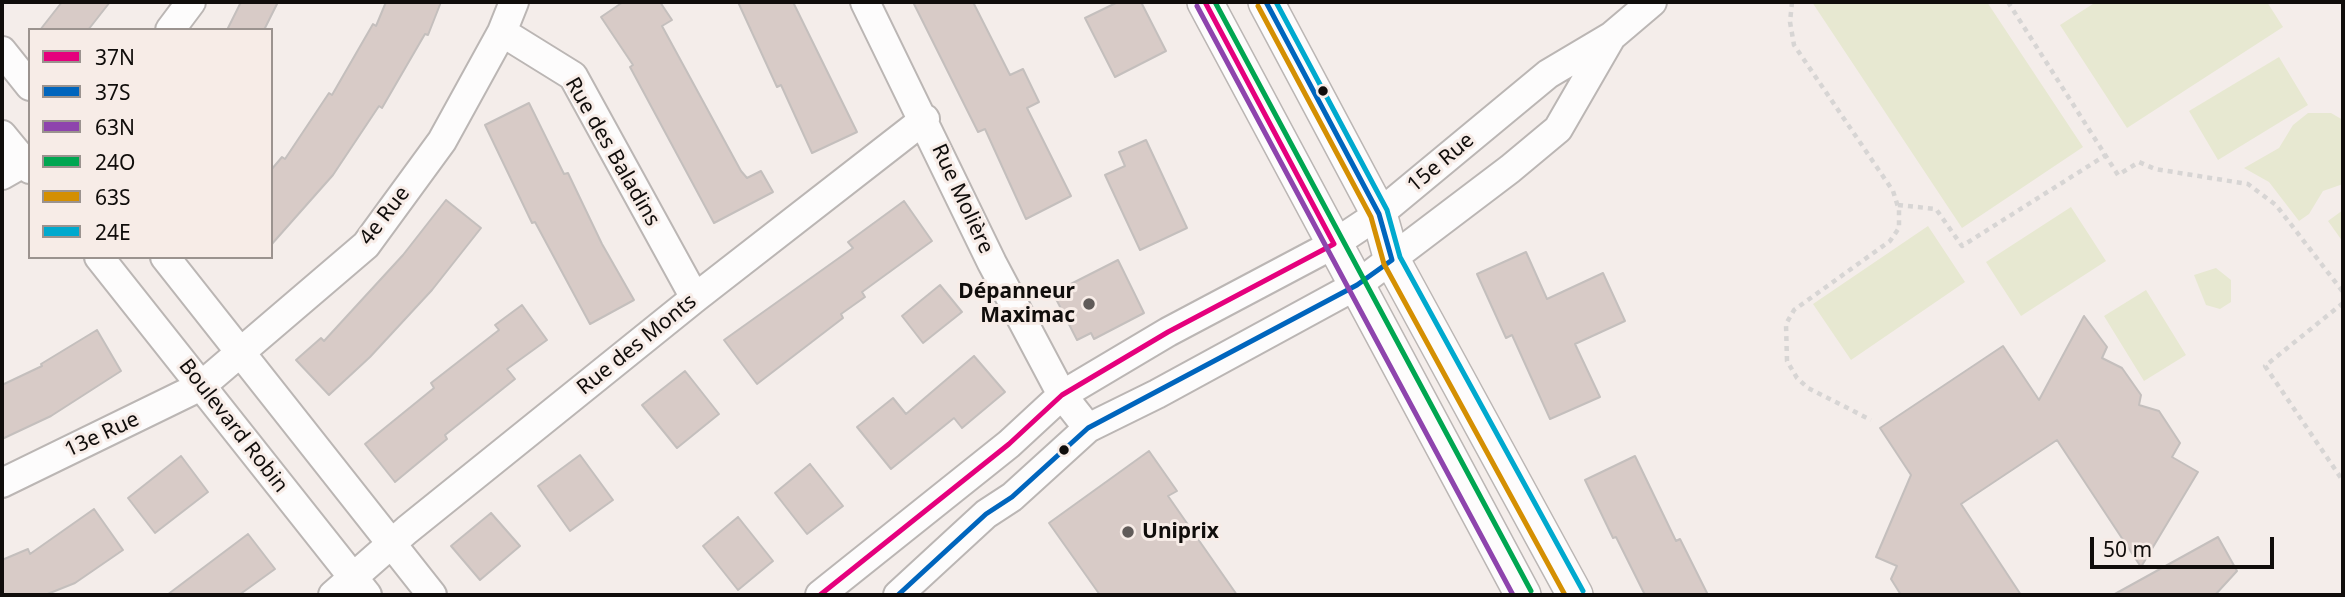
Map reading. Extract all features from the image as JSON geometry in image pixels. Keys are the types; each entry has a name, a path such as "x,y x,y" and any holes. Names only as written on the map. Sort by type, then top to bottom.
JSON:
{"street":[{"path":"172,28 191,2"},
{"name":"4e Rue","path":"201,386 366,244 442,141 502,32 514,2"},
{"name":"Rue Molière","path":"865,2 925,119 992,263 1062,396 1088,428"},
{"path":"1205,2 1524,595"},
{"path":"1266,2 1379,214 1392,260 1575,595"},
{"name":"15e Rue","path":"820,595 1009,444 1062,396 1168,332 1334,244 1379,214 1548,74 1612,36 1652,2"},
{"name":"Rue des Baladins","path":"502,32 573,76 695,298"},
{"name":"15e Rue","path":"898,595 986,514 1012,497 1088,428 1357,285 1392,260 1558,129 1612,36"},
{"path":"2,51 28,84"},
{"name":"Rue des Monts","path":"351,590 391,543 695,298 925,119"},
{"path":"2,135 21,167"},
{"name":"Boulevard Robin","path":"101,259 201,386 351,590"},
{"path":"167,259 432,595"},
{"name":"13e Rue","path":"2,483 201,386"}],"path":[{"path":"1792,2 1790,22 1794,45 1893,191 1898,205 1899,228 1889,241 1794,310 1786,324 1787,361 1797,378 1808,388 1871,420"},
{"path":"2008,2 2118,175 2139,162 2155,169 2248,184 2276,205 2343,292"},
{"path":"1898,205 1936,209 1962,246 2106,155"},
{"path":"2343,303 2265,366 2343,481"}],"green space":[{"path":"1812,2 1987,2 2083,147 1962,228"},
{"path":"2096,2 2267,2 2283,27 2127,128 2060,25"},
{"path":"2279,57 2308,105 2218,160 2189,111"},
{"path":"2308,113 2331,113 2343,120 2343,184 2323,191 2309,214 2299,221 2269,182 2244,168 2279,148 2293,125"},
{"path":"2071,207 2106,261 2021,316 1986,262"},
{"path":"2343,210 2343,242 2328,221"},
{"path":"1928,226 1965,282 1851,360 1813,304"},
{"path":"2216,268 2231,280 2231,302 2220,309 2206,305 2194,275"},
{"path":"2146,290 2186,355 2144,381 2104,316"}],"building":[{"path":"62,2 110,2 90,28 42,28"},
{"path":"241,2 278,2 265,28 228,28"},
{"path":"386,2 441,2 428,35 425,34 382,108 379,106 333,175 273,243 273,168 282,157 285,159 329,93 332,95 373,24 376,26"},
{"path":"623,2 660,2 672,20 662,26 741,171 747,178 761,171 773,192 714,223 630,67 633,65 601,17"},
{"path":"738,2 793,2 857,132 812,153 781,85 777,87"},
{"path":"913,2 973,2 1010,75 1023,69 1039,102 1027,108 1071,196 1026,219 985,129 978,132"},
{"path":"1118,2 1141,2 1166,51 1115,77 1085,18"},
{"path":"529,103 564,174 568,173 602,244 634,300 590,324 535,222 532,223 485,125"},
{"path":"1146,140 1187,228 1140,250 1105,175 1125,166 1119,152"},
{"path":"446,200 481,228 432,290 370,357 329,395 296,360 321,338 324,341 403,255"},
{"path":"904,201 932,241 862,292 865,297 841,314 843,318 757,384 724,340 853,248 848,242"},
{"path":"1526,252 1547,299 1603,273 1625,321 1575,344 1600,397 1550,419 1512,335 1506,338 1477,274"},
{"path":"1118,260 1144,313 1094,339 1091,333 1077,340 1053,293"},
{"path":"940,285 962,312 923,343 902,316"},
{"path":"522,305 547,340 507,369 515,379 445,435 447,439 395,482 365,444 434,388 431,383 499,330 495,325"},
{"path":"2084,316 2107,347 2102,358 2122,368 2141,395 2139,405 2159,411 2180,443 2172,457 2198,472 2141,567 2057,440 1961,504 2021,595 1901,595 1891,579 1897,566 1876,557 1911,475 1880,428 2003,346 2039,400"},
{"path":"97,330 121,371 51,416 2,439 2,385 42,366 41,364"},
{"path":"974,356 1005,392 962,428 954,418 891,469 857,427 893,398 906,414"},
{"path":"685,371 719,414 677,448 642,405"},
{"path":"1149,451 1177,491 1168,496 1237,595 1100,595 1049,523"},
{"path":"580,455 613,500 570,531 538,486"},
{"path":"181,456 208,492 155,533 128,498"},
{"path":"1635,456 1676,541 1680,539 1708,595 1645,595 1616,537 1613,538 1585,480"},
{"path":"810,464 843,506 807,534 775,493"},
{"path":"94,509 123,550 75,583 45,595 2,595 2,560 28,549 30,554"},
{"path":"491,513 520,546 480,580 451,546"},
{"path":"738,517 773,561 738,590 703,546"},
{"path":"248,534 275,569 239,595 167,595"},
{"path":"2218,537 2237,571 2215,595 2113,595"}],"transit line":[{"name":"37N","path":"820,595 1009,444 1062,395 1168,332 1334,244 1205,2"},
{"name":"24O","path":"1215,2 1531,591"},
{"name":"37S","path":"898,595 986,514 1012,497 1088,428 1357,285 1392,260 1379,214 1266,2"},
{"name":"24E","path":"1276,2 1387,210 1400,257 1583,591"},
{"name":"63N","path":"1197,6 1513,595"},
{"name":"63S","path":"1258,6 1371,217 1384,264 1565,595"}],"place":[{"name":"Dépanneur Maximac","path":"1089,304"},
{"name":"Uniprix","path":"1128,532"}]}
